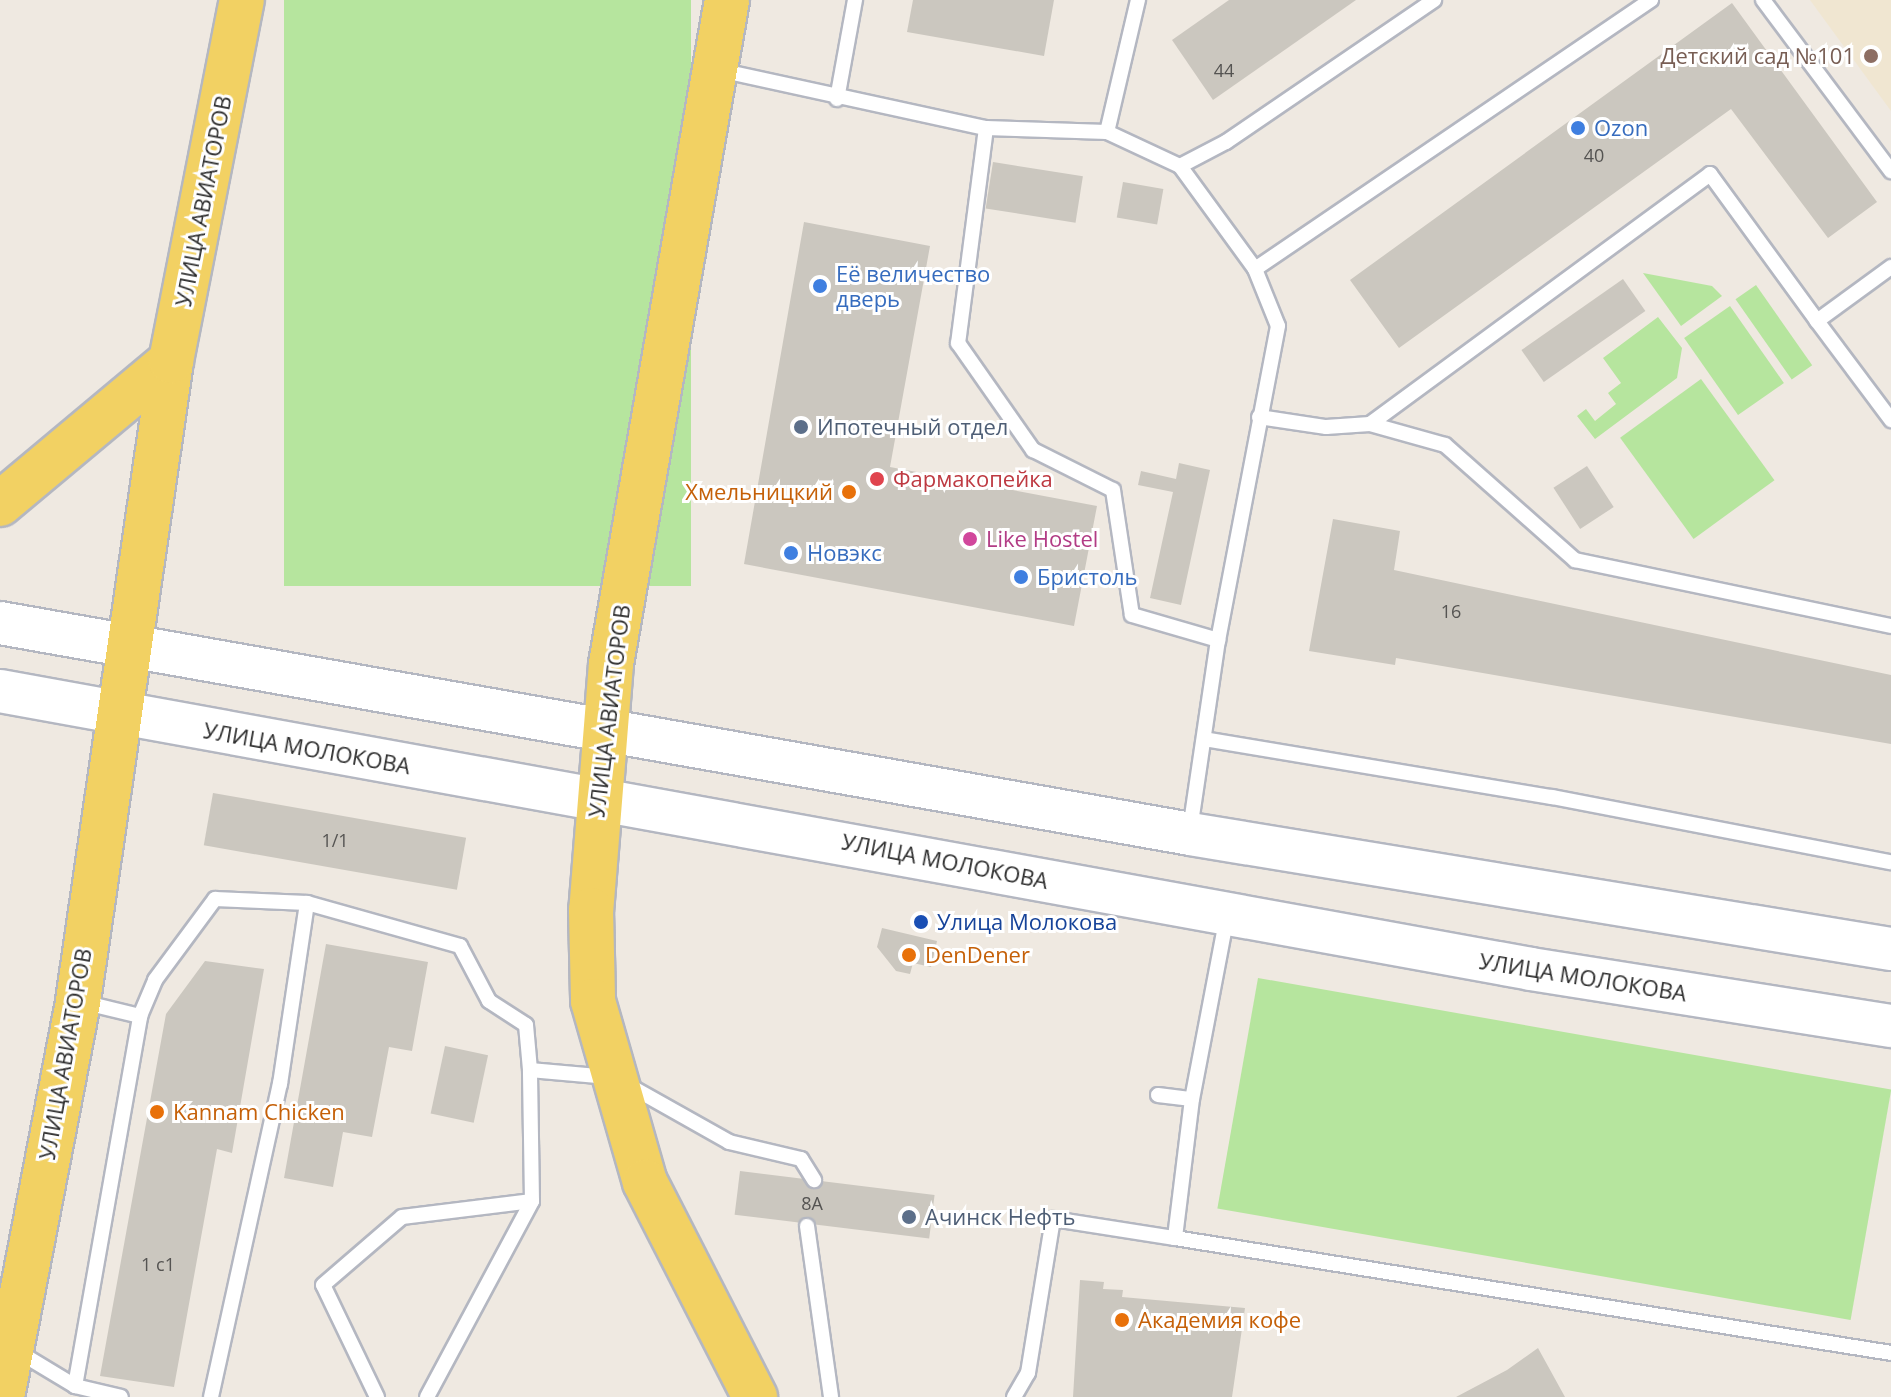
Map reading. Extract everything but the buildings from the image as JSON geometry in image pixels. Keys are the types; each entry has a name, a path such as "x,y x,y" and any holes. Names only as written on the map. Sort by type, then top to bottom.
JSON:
{"main road":[{"name":"УЛИЦА АВИАТОРОВ","path":"2,1397 14,1292 78,1001 117,714 171,361 242,0"},
{"name":"УЛИЦА АВИАТОРОВ","path":"727,0 611,664 591,910 593,1001 612,1077 645,1182 755,1397"},
{"path":"0,504 171,361"}],"street":[{"path":"0,623 1190,834 1891,949"},
{"name":"УЛИЦА МОЛОКОВА","path":"0,691 598,801 734,821 1227,915 1891,1026"}],"lane":[{"path":"837,99 855,0"},
{"path":"1107,132 1138,0"},
{"path":"1180,166 1226,142 1434,0"},
{"path":"1255,269 1651,0"},
{"path":"1763,0 1891,171"},
{"path":"715,69 837,99 986,128 1107,132 1180,166 1255,269 1278,326 1218,640 1190,834"},
{"path":"986,128 958,343 1033,450 1113,490 1132,615 1218,640"},
{"path":"1370,424 1710,174 1891,420"},
{"path":"1817,321 1891,267"},
{"path":"1259,417 1326,427 1370,424 1445,445 1575,560 1891,626"},
{"path":"1204,739 1552,797 1891,862"},
{"path":"75,1386 140,1016 155,980 215,899 307,903 460,946 489,1001 526,1025 530,1070 532,1201 427,1397"},
{"path":"211,1397 280,1084 307,903"},
{"path":"1175,1238 1192,1099 1227,915"},
{"path":"78,1001 140,1016"},
{"path":"530,1070 612,1077 729,1142 801,1159 814,1180"},
{"path":"1158,1095 1192,1099"},
{"path":"377,1397 323,1285 402,1217 532,1201"},
{"path":"1014,1397 1028,1373 1053,1219 1891,1353"},
{"path":"807,1226 831,1397"},
{"path":"10,1346 75,1386 121,1397"}],"shaded area":[{"name":"Детский сад №101","path":"1810,0 1891,0 1891,111"}],"green space":[{"path":"284,0 691,0 691,586 284,586"},
{"path":"1643,273 1712,286 1722,296 1681,326"},
{"path":"1756,285 1812,365 1792,380 1736,299"},
{"path":"1730,306 1784,383 1738,415 1684,338"},
{"path":"1658,317 1682,348 1677,378 1595,439 1577,416 1586,409 1595,421 1616,404 1608,393 1621,383 1603,358"},
{"path":"1701,379 1774,480 1694,539 1620,438"},
{"path":"1258,978 1891,1090 1851,1320 1217,1208"}],"place":[{"name":"Детский сад №101","path":"1871,56"},
{"name":"Ozon","path":"1578,128"},
{"name":"Её величество дверь","path":"820,286"},
{"name":"Ипотечный отдел","path":"801,427"},
{"name":"Фармакопейка","path":"877,479"},
{"name":"Хмельницкий","path":"849,492"},
{"name":"Like Hostel","path":"970,539"},
{"name":"Новэкс","path":"791,553"},
{"name":"Бристоль","path":"1021,577"},
{"name":"Улица Молокова","path":"921,922"},
{"name":"DenDener","path":"909,955"},
{"name":"Kannam Chicken","path":"157,1112"},
{"name":"Ачинск Нефть","path":"909,1217"},
{"name":"Академия кофе","path":"1122,1320"}]}
